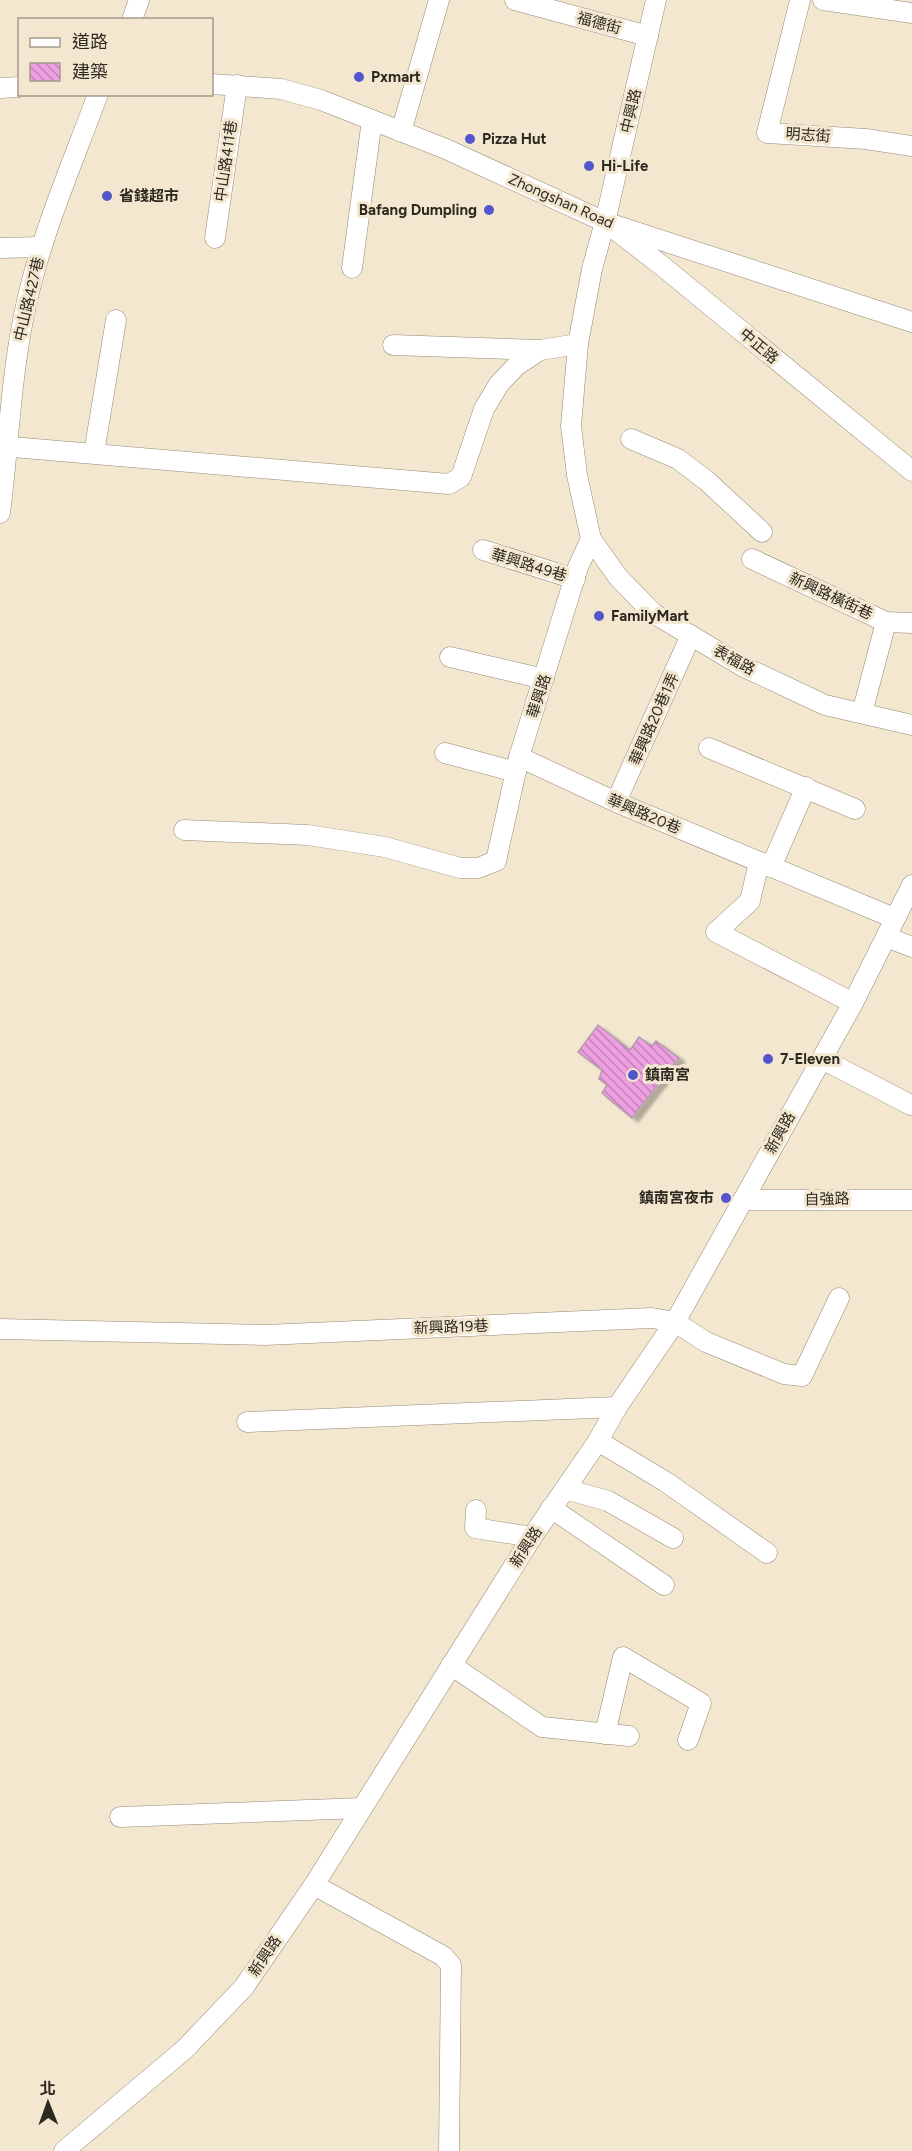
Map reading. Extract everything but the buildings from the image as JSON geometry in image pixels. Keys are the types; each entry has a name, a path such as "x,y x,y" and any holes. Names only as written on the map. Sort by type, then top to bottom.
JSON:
{"street":[{"path":"133,18 139,0"},
{"path":"401,132 439,0"},
{"name":"福德街","path":"515,0 648,36"},
{"name":"中興路","path":"605,222 656,0"},
{"name":"明志街","path":"800,0 767,133 866,139 912,146"},
{"path":"823,0 912,13"},
{"name":"Zhongshan Road","path":"213,84 281,89 321,100 446,149 605,222 912,322"},
{"name":"中山路411巷","path":"215,238 237,85"},
{"path":"0,88 18,87"},
{"name":"中山路427巷","path":"0,513 4,446 18,346 27,301 41,247 97,96"},
{"path":"352,268 372,120"},
{"path":"591,539 577,475 571,426 578,344 592,270 605,222"},
{"name":"中正路","path":"605,222 662,265 912,471"},
{"path":"0,248 41,247"},
{"path":"94,453 116,320"},
{"path":"393,345 540,350 578,344"},
{"path":"4,446 449,484 461,477 484,410 499,384 516,366 540,350"},
{"path":"631,439 678,459 707,481 762,532"},
{"name":"華興路","path":"184,830 308,835 385,848 460,868 478,868 496,861 517,764 574,579 591,539"},
{"name":"表福路","path":"591,539 618,577 653,613 742,666 825,705 912,725"},
{"name":"華興路49巷","path":"483,550 574,579"},
{"name":"新興路橫街巷","path":"752,559 886,622 912,623"},
{"path":"862,713 886,622"},
{"name":"華興路20巷1弄","path":"616,802 691,635"},
{"path":"450,657 544,679"},
{"path":"709,748 855,809"},
{"name":"華興路20巷","path":"445,753 517,764 616,802 894,918"},
{"path":"806,787 765,864 750,901 716,932 853,1003"},
{"name":"新興路","path":"64,2151 184,2049 244,1987 314,1885 532,1537 675,1322 853,1003 912,885"},
{"path":"886,937 912,947"},
{"path":"822,1059 911,1104"},
{"name":"自強路","path":"743,1200 912,1200"},
{"name":"新興路19巷","path":"0,1329 265,1335 652,1318 675,1322 706,1342 784,1374 802,1376 839,1298"},
{"path":"247,1422 617,1407"},
{"path":"598,1441 666,1482 767,1553"},
{"path":"565,1489 608,1501 674,1538"},
{"path":"551,1509 664,1586"},
{"path":"476,1510 475,1528 532,1537"},
{"path":"605,1734 622,1657 701,1703 688,1740"},
{"path":"451,1665 542,1727 628,1736"},
{"path":"120,1816 362,1808"},
{"path":"314,1885 443,1956 451,1965 449,2151"}],"place":[{"name":"Pxmart","path":"359,77"},
{"name":"Pizza Hut","path":"470,139"},
{"name":"Hi-Life","path":"589,166"},
{"name":"省錢超市","path":"107,196"},
{"name":"Bafang Dumpling","path":"489,210"},
{"name":"FamilyMart","path":"599,616"},
{"name":"7-Eleven","path":"768,1059"},
{"name":"鎮南宮","path":"633,1075"},
{"name":"鎮南宮夜市","path":"726,1198"}]}
